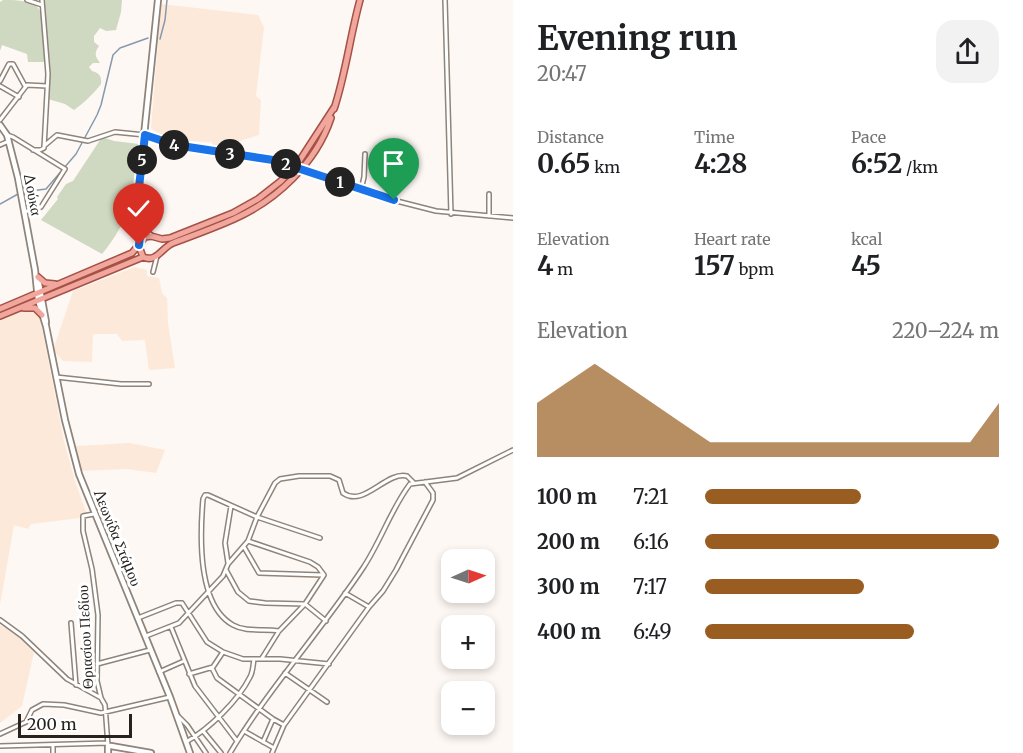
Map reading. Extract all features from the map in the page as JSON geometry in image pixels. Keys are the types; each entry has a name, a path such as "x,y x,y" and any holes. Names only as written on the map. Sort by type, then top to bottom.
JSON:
{"main road":[{"path":"158,0 136,220 139,252 151,259 169,245 235,219 261,204 299,171 326,132 344,79 360,0"},
{"path":"0,316 65,282 129,255 135,251 143,238 166,239 247,206 281,181 300,160 335,106"},
{"name":"Δούκα","path":"0,123 9,141 40,296"},
{"path":"136,220 143,231 161,244 159,254"},
{"path":"0,309 144,257"},
{"name":"Δούκα","path":"35,270 40,296"},
{"path":"38,277 50,285 65,282"},
{"name":"Λεωνίδα Στάμου","path":"40,296 46,326"},
{"name":"Λεωνίδα Στάμου","path":"40,296 72,448 94,513 170,697 190,753"},
{"path":"14,310 33,307 42,315"},
{"path":"110,753 109,745 151,753"}],"street":[{"path":"27,0 42,2 47,86 44,146"},
{"path":"445,0 451,214"},
{"path":"14,57 13,64 25,86"},
{"path":"0,64 7,67"},
{"path":"0,81 7,67 13,64"},
{"path":"0,123 25,86 29,84 47,86"},
{"path":"0,86 19,97"},
{"path":"33,150 40,150 60,134 88,141 115,132 145,135 175,145 282,163 394,200 451,214 513,218"},
{"path":"7,135 65,169 41,207 24,212"},
{"path":"0,145 9,141"},
{"path":"394,200 397,182 397,144"},
{"path":"361,190 365,154"},
{"path":"489,194 489,216"},
{"path":"144,257 153,272 159,254"},
{"path":"56,377 121,384 149,384"},
{"path":"144,637 179,623 244,547 275,483 286,477 315,475 336,477 343,493 350,496 369,492 395,476 407,476 413,482 457,478 513,450"},
{"path":"230,753 285,673 365,566 407,488 413,482"},
{"path":"272,753 284,725 396,570 432,505 434,496 424,482"},
{"path":"279,631 241,628 231,624 217,607 204,576 201,548 203,499 205,495 208,495 257,517 320,538"},
{"path":"228,564 225,543 231,506"},
{"name":"Θριασίου Πεδίου","path":"94,513 83,516 82,525 92,569 98,615 97,681 100,698 105,705 109,745"},
{"path":"248,541 310,562 324,575"},
{"path":"244,547 259,573 324,575"},
{"path":"226,570 238,592 249,601 304,604 326,621"},
{"path":"262,658 279,631 304,604 324,575"},
{"path":"345,593 369,607"},
{"path":"138,618 180,602 207,642 223,652 243,659 262,658 329,664"},
{"path":"0,620 22,636 56,671 75,685 90,690 100,698"},
{"path":"70,623 75,685"},
{"path":"171,627 189,674 199,692 237,741"},
{"path":"97,664 150,650"},
{"path":"189,674 212,668 223,652"},
{"path":"186,742 195,737 229,707 250,676 254,659"},
{"path":"159,672 184,661"},
{"path":"212,668 217,678 284,725"},
{"path":"285,673 327,702"},
{"path":"0,734 26,722 33,710 43,704 106,712 170,697"},
{"path":"177,715 187,725 206,753"},
{"path":"263,742 273,719"},
{"path":"203,730 221,753"},
{"path":"244,731 274,748"},
{"path":"53,745 53,753"},
{"path":"0,746 109,745"}],"shaded area":[{"path":"161,4 258,15 264,27 256,96 261,100 259,135 216,148 211,142 166,140 151,128"},
{"path":"135,267 147,270 147,276 159,278 162,293 167,298 168,323 175,368 149,370 145,340 122,341 117,334 93,334 92,362 63,361 53,350 73,291"},
{"path":"37,303 64,441 88,517 31,524 28,529 14,525 0,605 0,320"},
{"path":"130,443 165,450 156,473 127,469 81,471 75,446"},
{"path":"0,625 16,634 34,652 22,706 0,723"}],"green space":[{"path":"3,0 28,3 39,10 43,24 45,62 28,62 27,54 2,45 0,51 0,2"},
{"path":"44,0 122,0 116,30 106,31 100,28 94,36 94,42 99,46 96,54 100,63 93,63 89,67 100,75 101,84 74,110 65,104 48,99 50,67"},
{"path":"102,137 139,144 133,189 126,215 102,254 41,220 58,199 57,197 66,184 73,181"}],"waterway":[{"path":"160,39 167,0"},
{"path":"23,192 46,189 76,154 101,105 113,55 120,48 148,38"},
{"path":"0,204 18,194"}],"route":[{"path":"139,245 140,236 136,213 145,135 175,145 273,160 394,200"}]}
